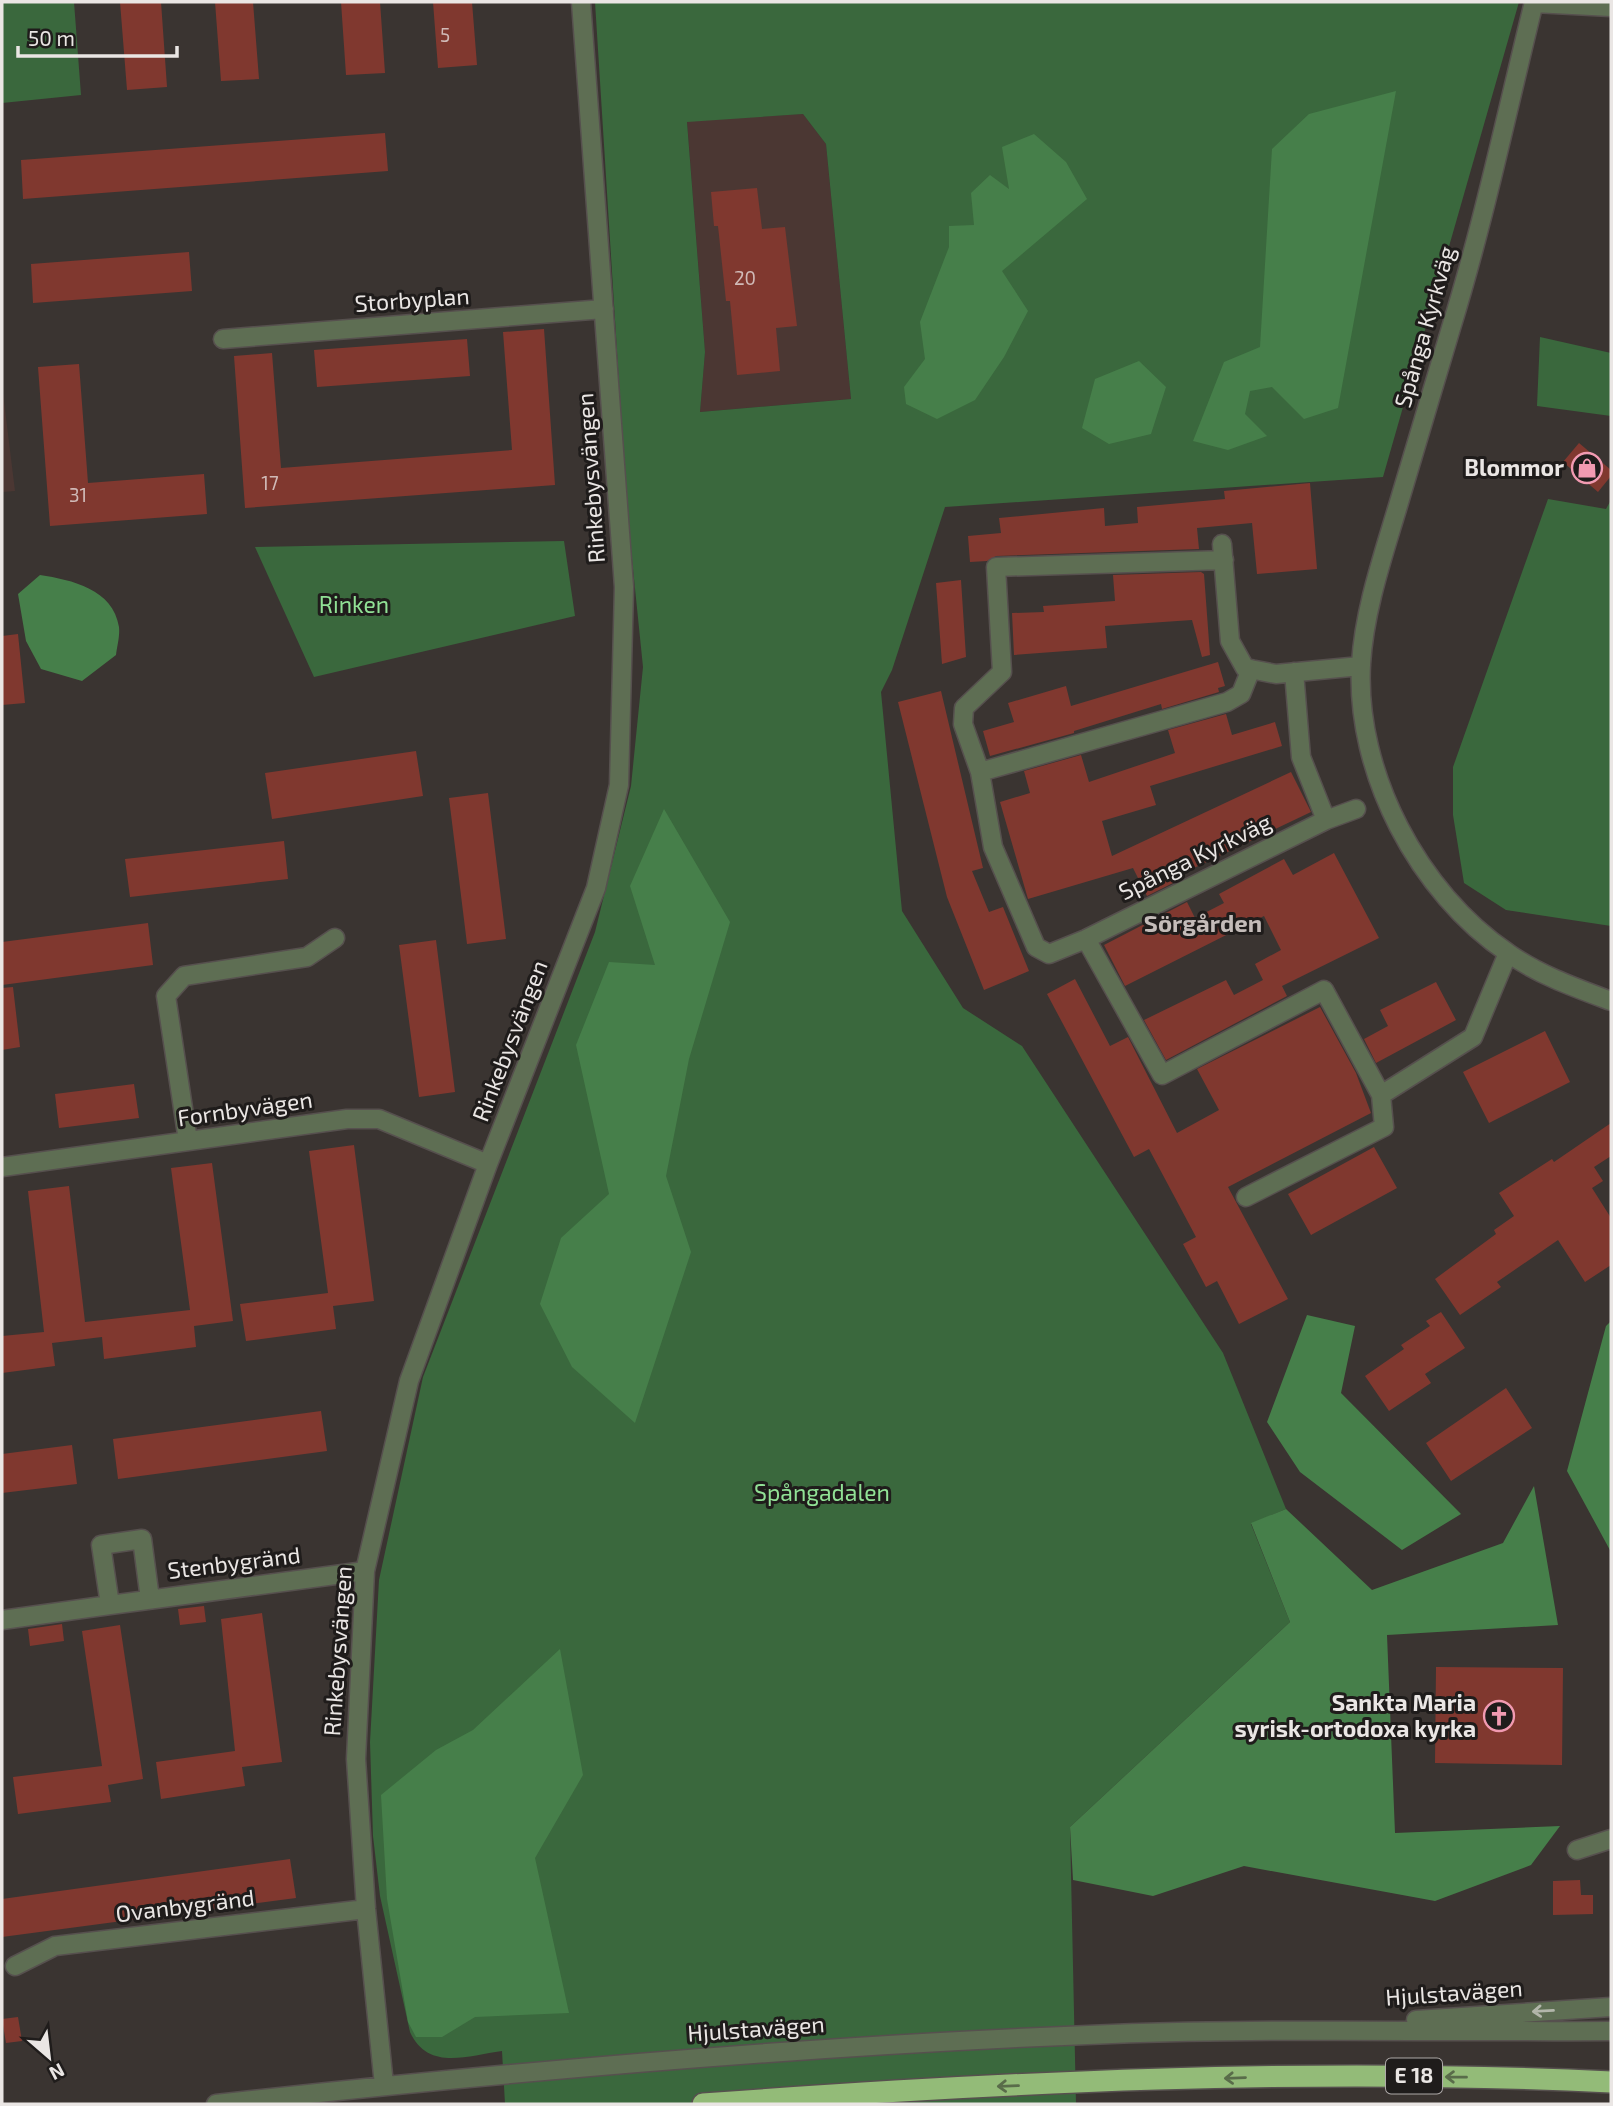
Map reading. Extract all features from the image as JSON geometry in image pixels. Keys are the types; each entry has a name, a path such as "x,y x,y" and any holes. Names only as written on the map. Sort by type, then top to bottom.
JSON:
{"highway":[{"name":"E 18","path":"703,2104 895,2090 1304,2075 1611,2082"}],"street":[{"name":"Rinkebysvängen","path":"384,2085 366,1909 356,1759 365,1571 409,1381 488,1164 596,888 619,785 624,587 581,2"},
{"path":"1534,2 1611,7"},
{"name":"Spånga Kyrkväg","path":"1534,2 1464,286 1381,562 1366,628 1361,666 1366,728 1379,781 1401,827 1431,879 1470,922 1508,953 1565,984 1611,1001"},
{"name":"Storbyplan","path":"223,339 604,309"},
{"name":"Spånga Kyrkväg","path":"1251,669 1245,668 1230,641 1223,552 996,567 1002,672 964,708 963,724 980,772 993,848 1036,947 1049,954 1086,939 1326,820 1356,809"},
{"path":"980,772 1227,702 1241,694 1251,669 1276,674 1361,666"},
{"path":"1294,672 1301,757 1326,820"},
{"path":"188,1141 166,996 184,976 307,957 335,938"},
{"path":"1086,939 1162,1075 1325,990 1381,1096 1384,1127 1246,1197"},
{"path":"1381,1096 1473,1037 1508,953"},
{"name":"Fornbyvägen","path":"2,1167 348,1119 379,1119 488,1164"},
{"name":"Stenbygränd","path":"150,1599 142,1539 101,1545 110,1605 365,1571"},
{"path":"2,1620 110,1605"},
{"path":"1577,1850 1611,1839"},
{"name":"Ovanbygränd","path":"15,1966 55,1946 366,1909"},
{"name":"Hjulstavägen","path":"216,2104 500,2074 890,2044 1301,2029 1611,2007"},
{"name":"Hjulstavägen","path":"1301,2029 1611,2031"}],"shaded area":[{"path":"803,114 826,144 851,399 700,412 705,352 687,121"},
{"path":"2,385 15,491 2,492"}],"green space":[{"path":"2,2 74,2 81,95 2,103"},
{"name":"Spångadalen","path":"595,2 1519,2 1383,477 945,507 892,670 881,692 902,911 963,1008 1022,1046 1223,1353 1286,1509 1251,1524 1290,1622 1070,1827 1076,2104 505,2104 502,2051 462,2057 438,2056 427,2052 410,2032 380,1896 373,1836 370,1742 379,1580 423,1377 595,932 631,786 643,667 627,510","holes":["803,114 826,144 851,399 700,412 705,352 687,122"]},
{"path":"1396,91 1338,408 1304,419 1272,387 1250,391 1245,414 1267,436 1228,450 1193,441 1224,362 1260,347 1272,149 1309,114"},
{"path":"1034,134 1066,162 1087,199 1002,271 1028,311 1004,357 975,400 937,419 906,404 904,387 925,359 920,322 949,247 949,226 974,225 971,193 990,175 1009,189 1002,147"},
{"path":"1540,337 1611,353 1611,416 1537,406"},
{"path":"1139,361 1166,387 1151,434 1109,444 1082,428 1095,379"},
{"path":"1548,499 1606,509 1611,500 1611,926 1506,910 1464,883 1453,815 1453,767"},
{"name":"Rinken","path":"564,541 575,616 314,677 255,547"},
{"path":"40,575 89,589 100,595 115,614 119,627 116,655 82,681 41,669 26,641 18,594"},
{"path":"664,809 730,922 689,1059 666,1176 691,1252 635,1423 572,1367 540,1304 561,1238 609,1194 576,1045 609,962 655,965 630,886"},
{"path":"1307,1315 1355,1326 1341,1393 1461,1514 1402,1550 1300,1472 1267,1422"},
{"path":"1611,1321 1611,1552 1567,1471 1606,1326"},
{"path":"1534,1486 1558,1625 1387,1635 1395,1833 1560,1826 1531,1865 1435,1901 1244,1866 1153,1896 1073,1880 1070,1827 1290,1622 1251,1523 1286,1509 1372,1590 1503,1543"},
{"path":"560,1649 583,1775 535,1858 569,2013 475,2017 442,2037 416,2037 408,2022 387,1899 381,1795 436,1750 473,1730"}],"building":[{"path":"120,2 161,2 167,87 127,90"},
{"path":"215,2 253,2 259,79 221,81"},
{"path":"341,2 380,2 385,73 346,75"},
{"path":"433,2 472,2 477,65 438,68"},
{"path":"385,133 388,171 23,199 21,160"},
{"path":"757,188 762,229 785,227 797,326 776,328 780,371 737,375 730,301 726,301 718,226 714,226 711,192"},
{"path":"189,252 192,291 33,303 31,264"},
{"path":"544,329 555,485 245,508 234,356 272,353 281,468 512,450 503,332"},
{"path":"467,339 470,376 317,387 314,350"},
{"path":"79,364 88,483 204,474 207,514 50,526 38,367"},
{"path":"1579,443 1611,470 1611,476 1598,492 1563,462"},
{"path":"1310,483 1317,569 1257,574 1252,523 1197,528 1199,549 996,556 987,561 970,562 968,536 1001,533 999,518 1104,508 1105,526 1138,523 1137,507 1225,499 1224,491"},
{"path":"1204,574 1210,655 1202,657 1192,620 1105,626 1107,648 1014,655 1012,613 1044,612 1043,606 1115,601 1113,575"},
{"path":"961,580 966,657 942,664 936,583"},
{"path":"18,634 25,703 2,705 2,636"},
{"path":"1218,662 1225,686 1218,688 1219,692 1162,709 1161,704 1074,733 990,756 983,731 1014,722 1008,703 1066,686 1071,706"},
{"path":"941,691 983,868 972,871 989,912 1003,907 1029,971 984,990 947,897 898,702"},
{"path":"1226,714 1232,735 1275,722 1282,746 1150,786 1156,805 1102,821 1112,856 1291,772 1311,812 1175,877 1177,881 1147,896 1133,868 1028,899 1000,802 1030,793 1024,771 1081,755 1089,782 1175,753 1168,730"},
{"path":"416,751 423,796 272,819 265,773"},
{"path":"488,793 506,939 467,944 449,798"},
{"path":"284,841 288,879 130,897 125,859"},
{"path":"1334,853 1379,938 1282,986 1287,996 1166,1060 1144,1020 1226,980 1234,995 1263,980 1255,964 1281,950 1264,916 1125,986 1104,945 1187,902 1195,918 1224,903 1219,894 1284,859 1293,875"},
{"path":"148,923 153,965 2,985 2,942"},
{"path":"436,940 455,1092 419,1097 399,945"},
{"path":"1075,979 1110,1046 1128,1037 1177,1133 1219,1110 1197,1069 1320,1007 1356,1073 1371,1113 1228,1187 1288,1299 1239,1324 1217,1281 1206,1287 1183,1244 1196,1237 1149,1149 1134,1157 1047,994"},
{"path":"1436,982 1456,1020 1376,1063 1364,1039 1388,1026 1380,1010"},
{"path":"13,987 20,1047 2,1050 2,988"},
{"path":"1545,1031 1570,1082 1489,1123 1463,1072"},
{"path":"134,1084 139,1118 59,1128 55,1094"},
{"path":"1611,1123 1611,1156 1594,1167 1603,1181 1592,1188 1611,1218 1611,1265 1585,1282 1558,1240 1497,1282 1501,1287 1460,1315 1435,1279 1496,1234 1494,1230 1514,1216 1499,1193 1552,1159 1554,1162"},
{"path":"354,1145 374,1301 333,1306 336,1329 246,1341 240,1304 328,1293 309,1151"},
{"path":"1374,1147 1397,1188 1311,1235 1288,1194"},
{"path":"212,1163 233,1321 194,1326 196,1347 104,1359 102,1337 52,1343 55,1366 2,1373 2,1336 44,1332 28,1191 69,1186 85,1322 190,1310 171,1168"},
{"path":"1441,1312 1465,1348 1425,1374 1431,1383 1389,1411 1365,1376 1404,1349 1401,1345 1430,1326 1426,1321"},
{"path":"1506,1388 1532,1428 1451,1481 1426,1443"},
{"path":"321,1411 327,1451 118,1479 113,1439"},
{"path":"72,1445 77,1484 2,1493 2,1454"},
{"path":"204,1606 206,1622 180,1625 178,1609"},
{"path":"262,1613 282,1762 242,1767 245,1786 161,1799 156,1762 235,1751 221,1619"},
{"path":"62,1624 64,1641 30,1646 28,1629"},
{"path":"120,1625 143,1779 108,1785 111,1802 18,1814 13,1777 102,1766 82,1631"},
{"name":"Sankta Maria syrisk-ortodoxa kyrka","path":"1436,1667 1563,1668 1562,1765 1435,1763"},
{"path":"290,1859 296,1898 2,1937 2,1899"},
{"path":"1580,1880 1581,1895 1593,1895 1593,1914 1553,1915 1553,1881"},
{"path":"18,2017 22,2041 6,2043 2,2019"}],"place":[{"name":"Blommor","path":"1587,468"},
{"name":"Sankta Maria syrisk-ortodoxa kyrka","path":"1499,1716"}],"district":[{"name":"Sörgården","path":"1203,924"}]}
